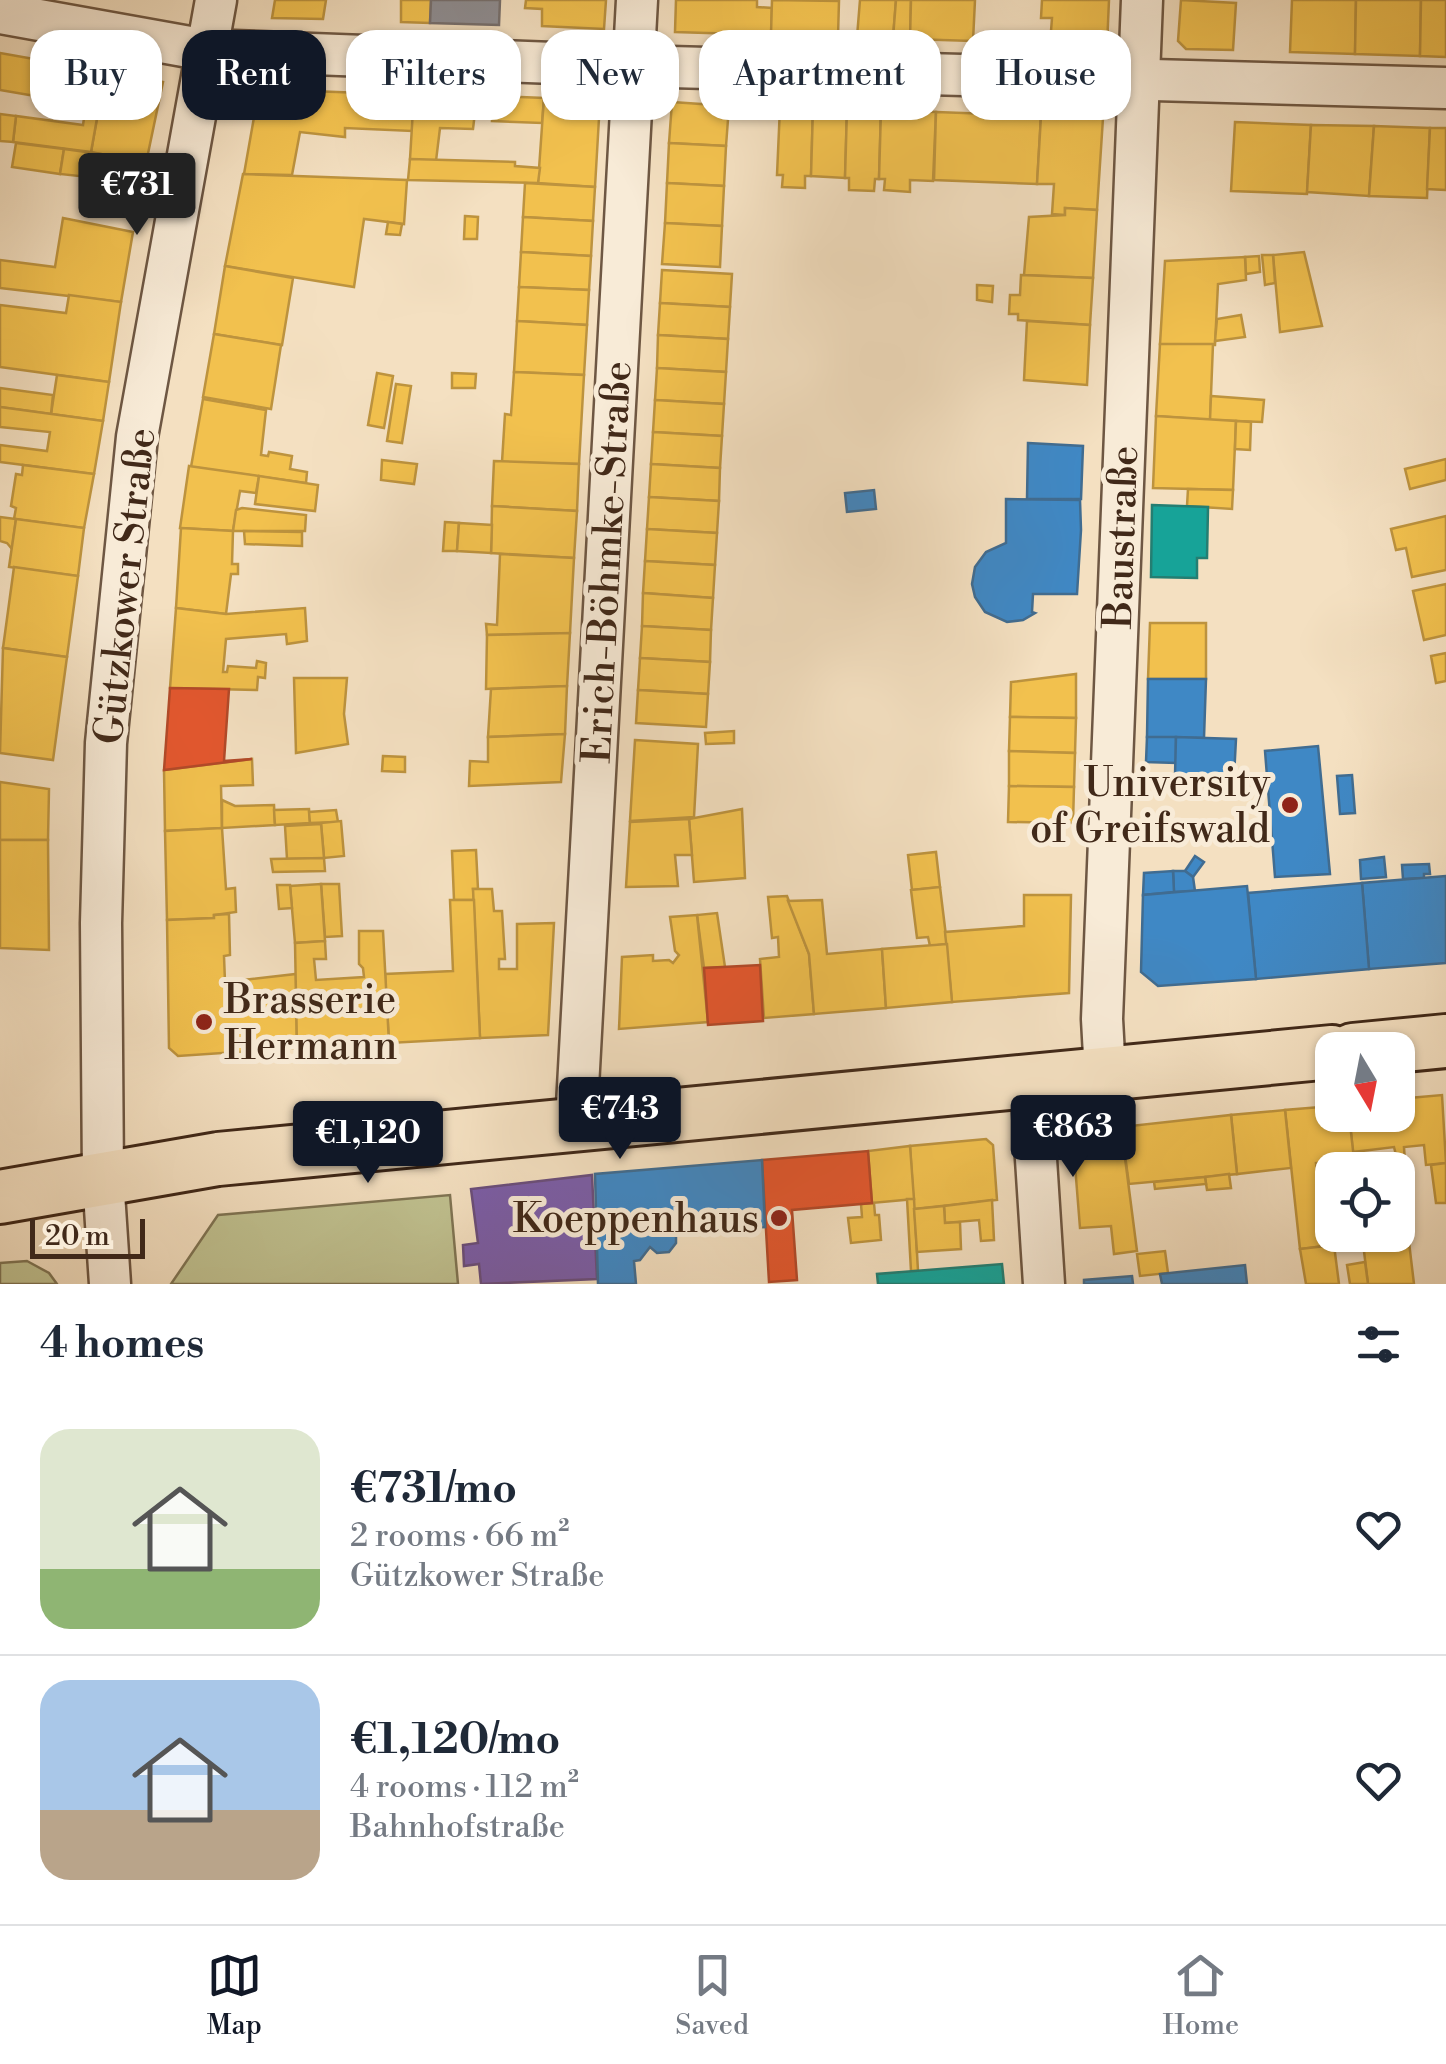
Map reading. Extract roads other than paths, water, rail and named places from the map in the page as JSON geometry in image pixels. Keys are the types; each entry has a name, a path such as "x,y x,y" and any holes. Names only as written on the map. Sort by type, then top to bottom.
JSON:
{"main road":[{"path":"1415,1044 1446,1041"},
{"path":"0,1198 218,1159 1315,1054"}],"street":[{"name":"Gützkower Straße","path":"210,30 216,0"},
{"name":"Erich-Böhmke-Straße","path":"635,30 637,0"},
{"name":"Baustraße","path":"1105,1074 1102,1019 1142,0"},
{"path":"0,13 182,46"},
{"path":"326,54 541,63"},
{"path":"679,67 1446,88"},
{"name":"Gützkower Straße","path":"110,1284 104,1178 101,922 106,744 138,438 194,120"},
{"name":"Erich-Böhmke-Straße","path":"576,1124 630,120"},
{"path":"1031,1081 1044,1284"}],"place":[{"name":"University of Greifswald","path":"1290,805"},
{"name":"Brasserie Hermann","path":"204,1022"},
{"name":"Koeppenhaus","path":"779,1218"}]}
